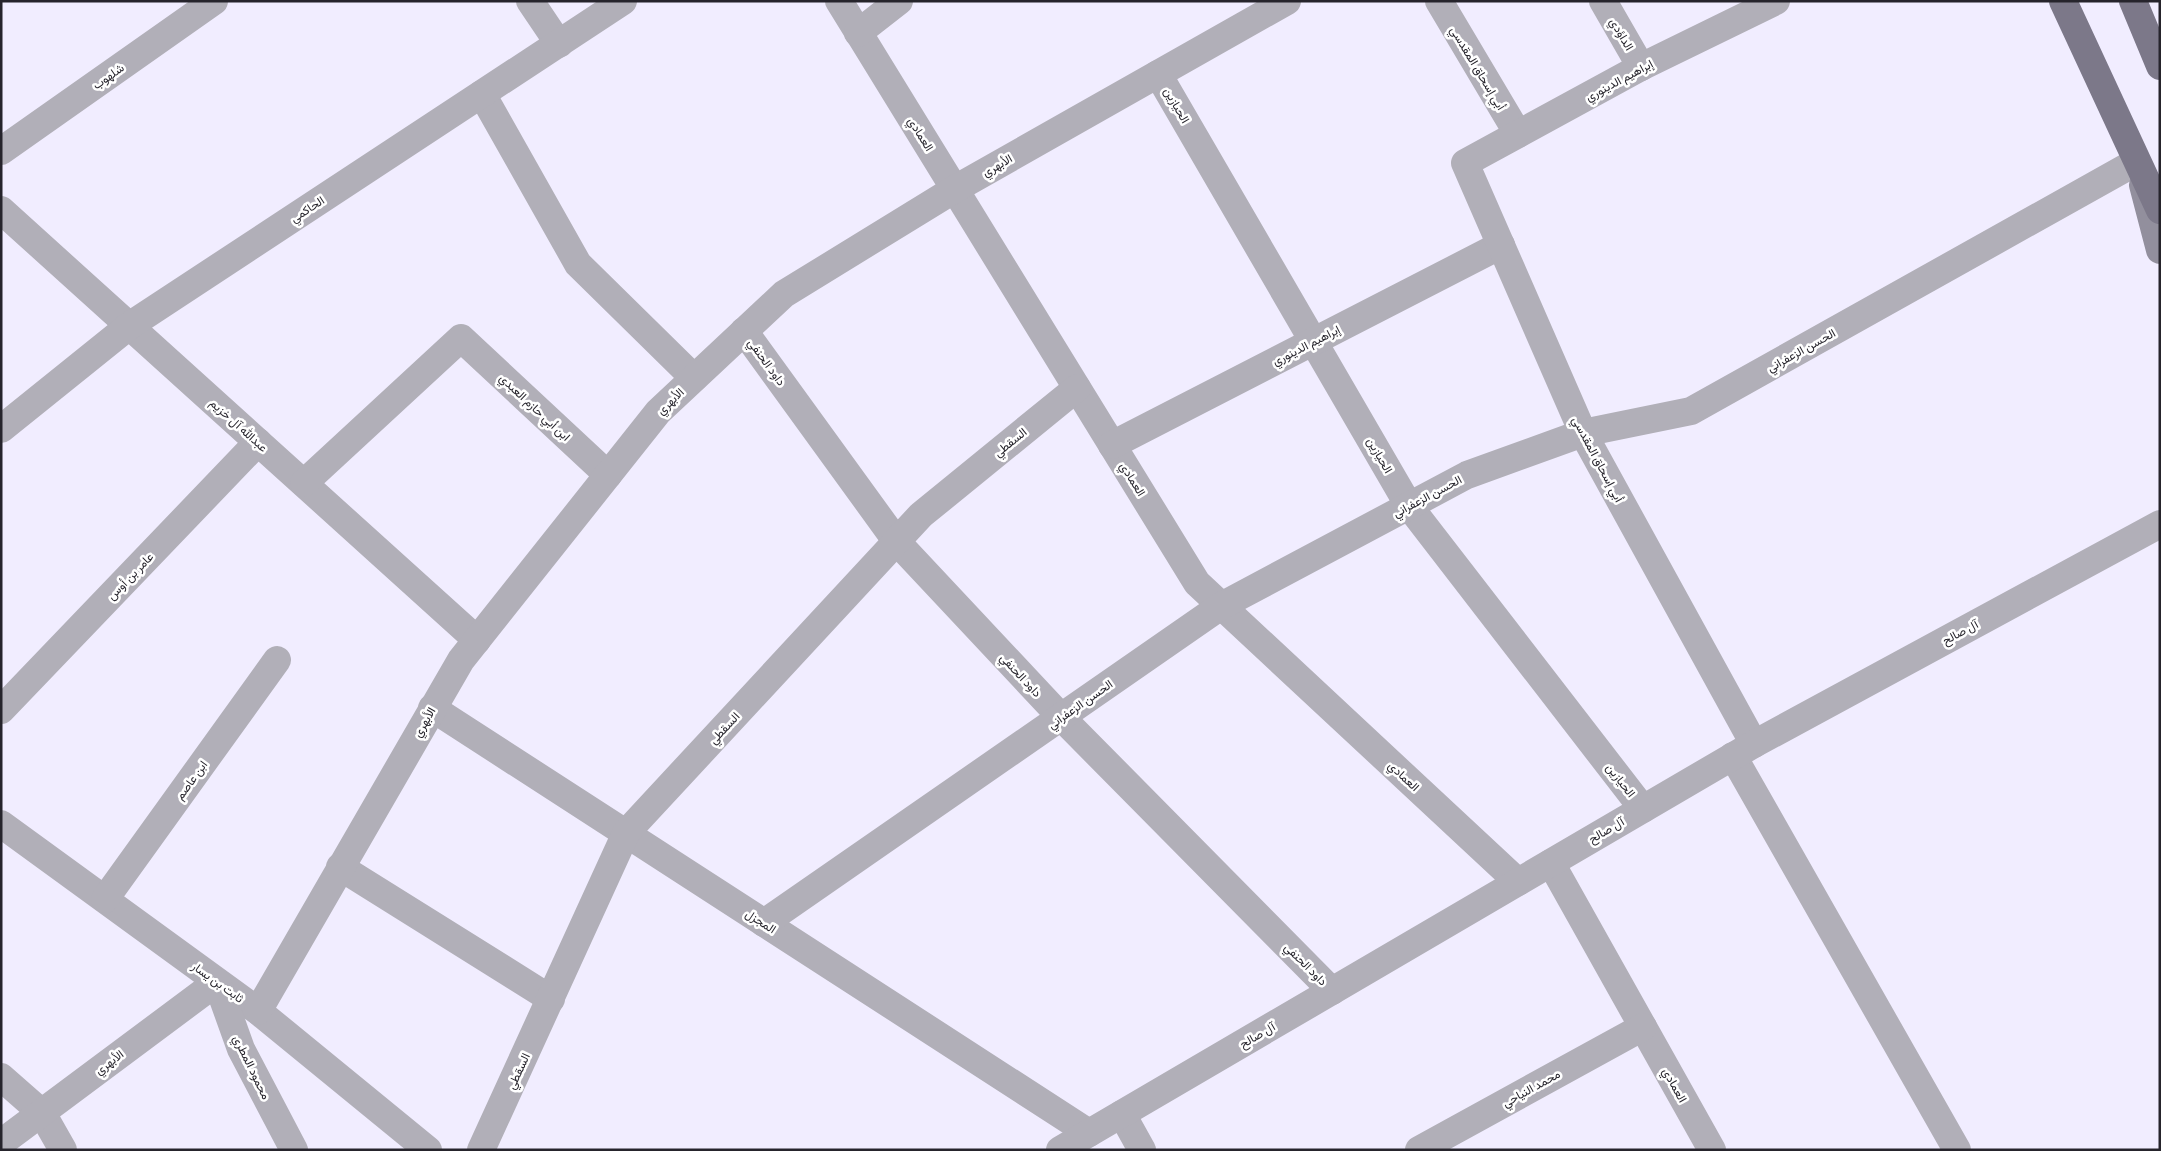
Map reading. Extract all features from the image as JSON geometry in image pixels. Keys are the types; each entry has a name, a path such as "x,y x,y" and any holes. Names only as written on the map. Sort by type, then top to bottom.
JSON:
{"main road":[{"path":"2063,1 2136,162 2160,210"},
{"path":"2133,1 2160,66"},
{"path":"2136,162 2160,250"}],"street":[{"name":"شلهوب","path":"1,151 214,1"},
{"path":"530,1 558,44"},
{"name":"الحاكمي","path":"1,429 129,326 623,1"},
{"name":"العمادي","path":"839,1 1196,583 1518,882"},
{"path":"858,33 899,1"},
{"name":"الأبهري","path":"258,1011 461,660 658,412 784,294 954,189 1288,1"},
{"name":"أبي إسحاق المقدسي","path":"1439,1 1518,134"},
{"name":"الداؤدي","path":"1602,1 1641,67"},
{"name":"إبراهيم الدينوري","path":"1465,163 1641,67 1776,1"},
{"name":"الحيازين","path":"1158,74 1409,506 1643,809"},
{"path":"482,94 578,264 694,378"},
{"name":"الحسن الزعفراني","path":"764,923 1221,606 1467,475 1583,433 1691,411 2136,162"},
{"name":"أبي إسحاق المقدسي","path":"1465,163 1583,433 1744,750 1957,1150"},
{"name":"عبدالله آل خزيم","path":"1,210 477,640"},
{"name":"إبراهيم الدينوري","path":"1112,445 1501,245"},
{"name":"داود الحنفي","path":"744,331 897,542 1060,718 1332,990"},
{"name":"ابن أبي حازم العبدي","path":"304,483 461,338 608,475"},
{"name":"السقطي","path":"481,1150 626,833 921,515 1076,388"},
{"name":"عامر بن أوس","path":"1,710 258,442"},
{"name":"آل صالح","path":"1060,1150 1744,750 2160,524"},
{"name":"ابن عاصم","path":"105,899 277,660"},
{"name":"المجزل","path":"432,708 1089,1133"},
{"name":"ثابت بن يسار","path":"1,824 258,1011 428,1150"},
{"name":"العمادي","path":"1551,863 1712,1150"},
{"path":"340,868 551,999"},
{"name":"الأبهري","path":"1,1143 217,982"},
{"name":"محمود المطري","path":"217,982 241,1049 294,1150"},
{"name":"محمد النياحي","path":"1419,1150 1643,1027"},
{"path":"1,1077 42,1113 63,1150"},
{"path":"1122,1114 1142,1150"}]}
